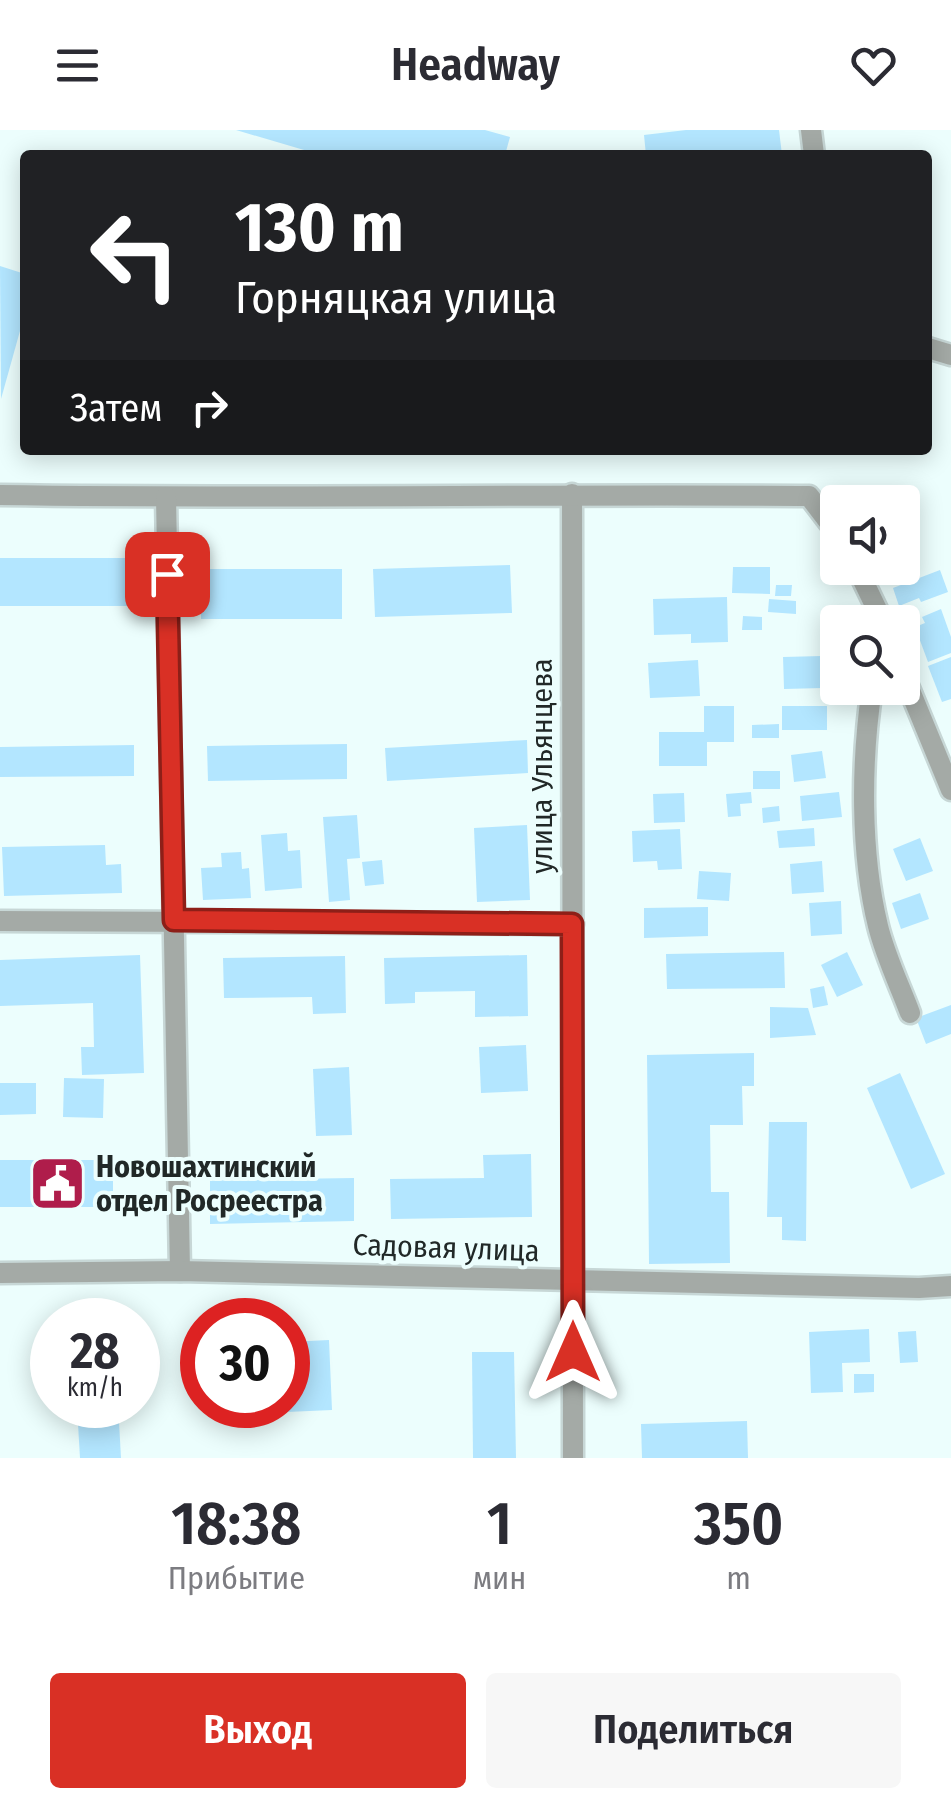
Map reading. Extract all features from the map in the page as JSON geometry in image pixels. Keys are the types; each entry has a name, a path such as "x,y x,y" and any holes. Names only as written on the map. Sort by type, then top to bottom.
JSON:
{"street":[{"name":"улица Ульянцева","path":"572,494 573,1458"},
{"path":"0,496 809,496 820,510"},
{"path":"166,498 180,1271"},
{"path":"869,705 864,841 878,927 910,1013"},
{"path":"916,705 951,790"},
{"path":"0,921 572,924"},
{"name":"Садовая улица","path":"0,1273 180,1271 573,1282 951,1286"}],"building":[{"path":"236,130 485,130 510,137 506,150 304,150"},
{"path":"686,130 779,130 781,150 646,150 644,135"},
{"path":"0,266 20,272 20,331 1,399"},
{"path":"0,558 134,558 133,606 0,606"},
{"path":"510,565 512,613 375,617 373,569"},
{"path":"733,567 770,567 770,594 732,593"},
{"path":"201,569 342,569 342,619 201,619"},
{"path":"940,570 948,592 899,605 893,588 920,585 920,578"},
{"path":"776,585 792,585 791,596 775,596"},
{"path":"727,597 728,642 691,643 691,634 654,635 653,599"},
{"path":"769,599 796,601 796,614 768,612"},
{"path":"941,609 951,637 951,653 928,662 920,640 920,625 925,623 922,617"},
{"path":"743,616 762,617 762,630 742,630"},
{"path":"820,656 820,688 784,689 783,657"},
{"path":"951,657 951,699 942,702 928,666"},
{"path":"698,660 700,696 650,698 648,663"},
{"path":"704,706 734,706 734,742 707,742 707,766 659,766 659,732 704,732"},
{"path":"782,706 827,706 827,730 782,730"},
{"path":"779,724 779,738 752,738 752,725"},
{"path":"527,740 528,773 387,781 385,748"},
{"path":"347,744 347,779 208,781 207,746"},
{"path":"134,745 134,776 0,777 0,747"},
{"path":"822,751 826,778 794,782 791,755"},
{"path":"753,771 780,771 780,789 753,789"},
{"path":"751,792 752,803 740,804 741,816 728,817 726,794"},
{"path":"839,792 842,817 802,821 800,796"},
{"path":"684,793 685,822 654,823 653,794"},
{"path":"779,806 780,821 763,823 762,808"},
{"path":"357,815 360,858 347,859 350,900 329,902 323,817"},
{"path":"527,825 530,900 477,902 474,828"},
{"path":"814,828 815,846 779,848 777,831"},
{"path":"680,829 682,869 658,870 657,861 633,862 632,831"},
{"path":"287,833 288,851 300,850 302,888 265,891 261,835"},
{"path":"920,838 933,871 906,881 893,849"},
{"path":"105,845 106,865 121,864 122,893 4,896 2,847"},
{"path":"241,852 242,869 249,868 251,898 203,900 201,868 222,867 221,853"},
{"path":"382,860 384,884 365,886 362,862"},
{"path":"822,861 824,892 792,894 790,864"},
{"path":"699,871 731,873 729,901 697,899"},
{"path":"920,893 929,919 901,929 892,903"},
{"path":"841,901 842,934 811,936 809,903"},
{"path":"708,907 708,936 644,938 644,908"},
{"path":"784,952 785,988 667,989 666,954"},
{"path":"847,952 863,985 837,997 821,965"},
{"path":"140,955 144,1073 82,1075 81,1047 94,1047 93,1003 0,1006 0,960"},
{"path":"527,955 528,1016 475,1017 475,991 415,992 415,1003 385,1004 384,958"},
{"path":"345,956 346,1013 313,1014 312,997 224,998 223,958"},
{"path":"824,986 828,1005 813,1008 810,989"},
{"path":"951,1005 951,1034 926,1044 916,1018"},
{"path":"770,1007 808,1008 816,1035 770,1038"},
{"path":"526,1045 528,1091 481,1093 479,1047"},
{"path":"754,1053 754,1086 742,1086 743,1125 710,1125 711,1192 729,1192 730,1263 649,1264 647,1055"},
{"path":"349,1067 352,1135 316,1136 313,1069"},
{"path":"900,1073 945,1174 911,1189 867,1088"},
{"path":"64,1078 104,1079 103,1118 63,1117"},
{"path":"0,1083 36,1083 36,1114 0,1115"},
{"path":"769,1122 807,1122 806,1241 782,1240 782,1217 767,1217"},
{"path":"531,1154 532,1217 391,1219 390,1179 484,1178 483,1155"},
{"name":"Новошахтинский отдел Росреестра","path":"0,1160 113,1160 113,1207 0,1207"},
{"path":"354,1178 354,1221 210,1224 210,1180"},
{"path":"869,1329 870,1362 842,1363 843,1392 811,1393 809,1332"},
{"path":"916,1331 918,1362 900,1363 898,1332"},
{"path":"329,1340 332,1410 310,1411 310,1341"},
{"path":"472,1352 514,1352 516,1458 473,1458"},
{"path":"854,1374 874,1374 874,1392 854,1393"},
{"path":"747,1421 748,1458 642,1458 641,1424"},
{"path":"78,1428 119,1428 121,1458 80,1458"}],"place":[{"name":"Новошахтинский отдел Росреестра","path":"57,1184"}],"route":[{"path":"167,574 174,920 572,924 573,1352"}]}
